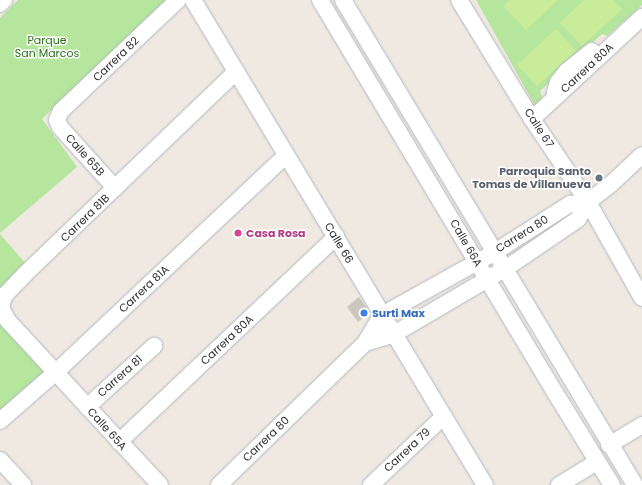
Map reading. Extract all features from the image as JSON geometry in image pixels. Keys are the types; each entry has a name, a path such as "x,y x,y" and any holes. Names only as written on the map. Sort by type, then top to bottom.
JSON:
{"street":[{"path":"0,4 4,0"},
{"name":"Carrera 82","path":"57,120 61,111 178,0"},
{"name":"Calle 66","path":"193,0 486,485"},
{"name":"Calle 66A","path":"320,0 612,485"},
{"name":"Calle 66A","path":"343,0 635,485"},
{"name":"Calle 67","path":"459,0 532,119 588,202 641,295"},
{"name":"Carrera 80A","path":"532,119 642,17"},
{"name":"Carrera 81B","path":"56,372 8,321 0,308 4,296 236,72"},
{"name":"Calle 65B","path":"57,120 60,127 115,188"},
{"name":"Carrera 81A","path":"0,421 56,372 286,155"},
{"name":"Carrera 80","path":"365,343 394,334 486,278 505,269 578,219 588,202 611,184 642,155"},
{"name":"Carrera 80","path":"219,485 365,343 382,315 495,252 570,204 588,202"},
{"name":"Carrera 80A","path":"119,442 336,237"},
{"name":"Carrera 81","path":"87,407 154,346"},
{"name":"Calle 65A","path":"56,372 160,485"},
{"name":"Carrera 79","path":"370,485 444,416"},
{"path":"610,445 642,425"},
{"path":"0,460 23,485"},
{"path":"559,485 598,462"}],"green space":[{"name":"Parque San Marcos","path":"18,0 167,0 42,119 77,167 0,233 0,18"},
{"path":"476,0 642,0 642,5 607,36 602,34 540,91 543,99 535,106"},
{"path":"510,0 558,0 526,30 503,6"},
{"path":"584,0 613,0 622,9 582,46 560,23"},
{"path":"556,29 576,51 537,86 517,65"},
{"path":"0,234 26,264 0,292"},
{"path":"0,322 47,375 0,412"}],"building":[{"path":"359,297 370,312 358,322 347,307"}],"place":[{"name":"Parroquia Santo Tomas de Villanueva","path":"599,178"},
{"name":"Casa Rosa","path":"238,233"},
{"name":"Surti Max","path":"364,313"}]}
